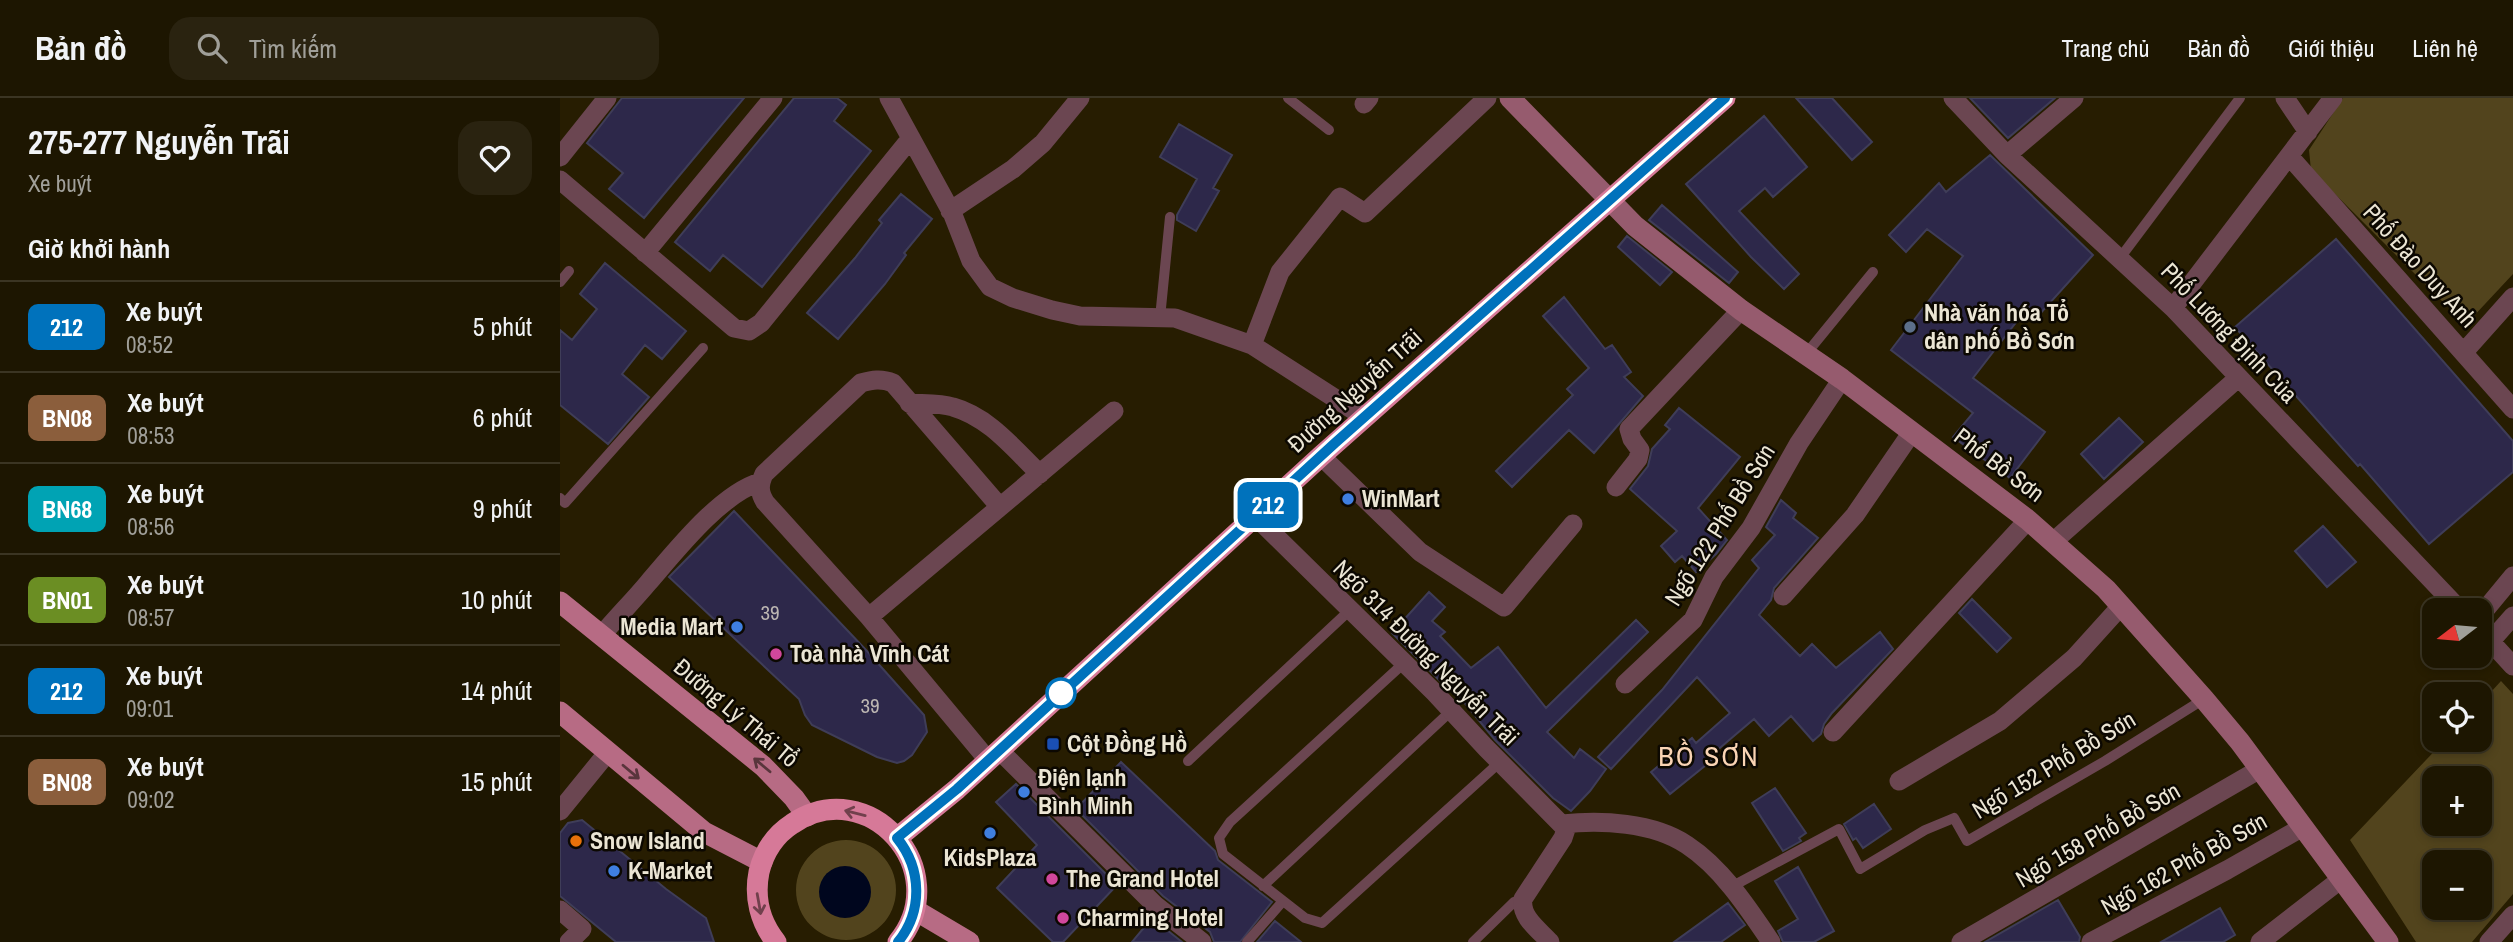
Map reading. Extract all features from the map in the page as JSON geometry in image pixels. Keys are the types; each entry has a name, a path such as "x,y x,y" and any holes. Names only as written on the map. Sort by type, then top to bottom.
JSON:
{"highway":[{"name":"Đường Nguyễn Trãi","path":"897,838 957,789 1364,417 1725,98"},
{"path":"776,942 758,905 757,883 762,862 776,838 788,827 807,816 829,810 856,813 881,824 897,838 908,854 914,870 917,893 915,910 898,942"}],"main road":[{"name":"Đường Lý Thái Tổ","path":"560,602 769,771 807,816"},
{"path":"560,712 704,832 762,862"},
{"path":"915,910 969,942"}],"street":[{"path":"560,157 607,98"},
{"path":"645,253 773,98"},
{"path":"889,98 950,211 971,261 990,286 1013,298 1080,316 1175,318 1252,345 1364,417"},
{"path":"950,211 1013,169 1043,143 1080,98"},
{"path":"1252,345 1280,272 1340,197 1365,213 1487,98"},
{"name":"Phố Lương Định Của","path":"1953,98 2007,155 2174,308 2449,598"},
{"path":"2007,155 2074,98"},
{"path":"2285,98 2308,132"},
{"path":"2174,308 2333,98"},
{"name":"Phố Bồ Sơn","path":"1511,99 1636,226 1741,310 1842,379 2054,541 2121,606 2204,699 2260,769 2301,828 2388,942"},
{"path":"561,182 734,328 749,331 755,328 911,138"},
{"name":"Phố Đào Duy Anh","path":"2290,157 2513,409"},
{"path":"2464,352 2513,297"},
{"path":"1616,487 1638,459 1640,450 1629,429 1741,310"},
{"path":"2054,541 2238,378"},
{"name":"Ngõ 122 Phố Bồ Sơn","path":"1625,684 1693,620 1714,577 1751,528 1800,443 1842,379"},
{"path":"1000,507 892,383 884,380 860,383 764,474 760,482 760,494 765,502 993,755 1155,905 1202,942"},
{"path":"909,402 950,406 970,413 992,428 1040,474"},
{"path":"869,617 1114,411"},
{"path":"1783,596 1855,514 1912,432"},
{"path":"1321,456 1420,552 1504,607 1573,524"},
{"path":"601,636 703,522 735,493 760,482"},
{"name":"Ngõ 314 Đường Nguyễn Trãi","path":"1255,516 1562,824"},
{"path":"1833,732 2028,520"},
{"path":"2492,601 2513,576"},
{"path":"1899,781 2000,721 2074,657 2121,606"},
{"path":"2492,631 2513,616"},
{"path":"2492,644 2513,666"},
{"path":"560,811 608,752"},
{"name":"Ngõ 158 Phố Bồ Sơn","path":"1961,942 2260,769"},
{"path":"1562,824 1596,822 1647,829 1686,843 1731,887 1771,942"},
{"path":"1549,942 1524,913 1523,899 1565,834 1566,829 1562,824"},
{"name":"Ngõ 162 Phố Bồ Sơn","path":"2091,942 2301,828"},
{"path":"2260,942 2340,880"},
{"path":"560,910 582,929 569,942"},
{"path":"2497,939 2513,915"}],"lane":[{"path":"1288,98 1329,130"},
{"path":"2120,258 2240,98"},
{"path":"1160,318 1170,217"},
{"path":"560,282 569,271"},
{"path":"1806,355 1873,272"},
{"path":"560,498 565,503 703,348"},
{"path":"1188,761 1350,610"},
{"path":"1404,663 1230,822 1219,838 1223,854 1305,918 1322,923 1500,762"},
{"name":"Ngõ 152 Phố Bồ Sơn","path":"1731,887 1839,829 1860,869 1925,830 1954,818 1967,841 2105,761 2204,699"},
{"path":"1264,886 1451,711"},
{"path":"1473,942 1514,902 1523,899"},
{"path":"1247,942 1283,901"}],"shaded area":[{"path":"2343,98 2513,98 2513,274 2471,319 2461,320 2311,170 2309,150"},
{"path":"2501,681 2513,694 2513,894 2492,919 2492,850 2422,850 2422,920 2491,920 2472,942 2416,942 2350,840 2434,752 2492,752 2492,691"},
{"path":"846,840 865,844 882,854 892,871 896,890 892,909 882,926 865,936 846,940 827,936 810,926 800,909 796,890 800,871 810,854 827,844"}],"water":[{"path":"845,866 864,873 871,892 864,911 845,918 826,911 819,892 826,873"}],"building":[{"path":"622,98 744,98 644,218 609,189 623,173 587,143"},
{"path":"794,98 837,98 846,105 834,121 871,151 762,287 723,255 710,271 675,242"},
{"path":"1796,98 1832,98 1872,142 1852,160"},
{"path":"1970,98 2055,98 2008,138"},
{"path":"1764,116 1807,167 1773,197 1765,188 1739,211 1799,274 1784,289 1751,257 1686,184"},
{"path":"1179,124 1232,155 1213,188 1219,191 1196,231 1177,220 1177,215 1197,179 1160,157"},
{"path":"1990,155 2093,255 2039,315 2028,307 1973,378 2045,432 2010,478 1953,437 1973,413 1891,350 1963,256 1927,229 1906,252 1889,235 1939,183 1946,192"},
{"path":"901,194 932,219 904,253 906,255 885,284 838,339 807,313 855,258 882,223 879,220"},
{"path":"1662,205 1738,272 1729,283 1649,220"},
{"path":"1627,236 1672,272 1660,285 1618,247"},
{"path":"2336,239 2513,441 2513,472 2429,544 2235,327"},
{"path":"605,263 686,331 662,359 645,345 622,374 649,397 608,444 560,405 560,330 572,340 597,309 580,294"},
{"path":"1564,297 1605,349 1612,345 1631,372 1624,377 1643,396 1594,453 1569,430 1512,487 1496,471 1573,395 1567,389 1589,368 1543,316"},
{"path":"1679,408 1740,457 1698,508 1727,540 1696,572 1682,556 1675,562 1661,546 1677,531 1630,489 1648,466 1652,449 1670,429 1665,425"},
{"path":"2119,418 2143,442 2104,479 2081,454"},
{"path":"1781,500 1796,513 1793,518 1818,538 1774,588 1771,600 1759,615 1800,656 1812,644 1836,668 1880,632 1893,649 1832,713 1821,734 1813,741 1791,716 1769,736 1754,719 1708,758 1711,761 1670,794 1651,772 1692,738 1696,743 1730,713 1697,677 1611,769 1598,757 1662,690 1759,568 1752,560 1775,535 1766,527"},
{"name":"Toà nhà Vĩnh Cát","path":"734,511 924,715 927,732 912,755 904,761 897,763 877,757 812,725 799,699 669,577"},
{"path":"2323,526 2356,562 2327,587 2295,551"},
{"path":"1429,592 1445,607 1432,621 1445,632 1440,636 1471,668 1498,647 1546,708 1636,620 1648,632 1547,732 1574,758 1580,749 1606,769 1571,811 1553,798 1495,740 1445,679 1441,682 1392,633"},
{"path":"1972,599 2011,638 1997,652 1959,613"},
{"path":"1121,762 1215,851 1218,860 1272,902 1240,942 1214,942 1210,932 1163,896 1076,809"},
{"path":"1016,784 1117,885 1063,942 1053,942 997,888 1037,845 996,802"},
{"path":"1775,788 1806,833 1799,838 1801,841 1783,851 1752,803"},
{"path":"1874,804 1891,829 1863,848 1856,838 1853,840 1844,824"},
{"path":"582,820 706,918 714,942 616,942 560,896 560,833 568,823"},
{"path":"1798,867 1834,931 1814,942 1783,942 1778,931 1798,919 1775,881"},
{"path":"2058,900 2080,937 2079,942 1985,942"},
{"path":"1728,903 1745,925 1721,942 1674,942"},
{"path":"2220,908 2235,935 2223,942 2161,942"},
{"path":"1152,918 1182,942 1132,942"},
{"path":"1275,921 1301,942 1257,942"}],"bus line":[{"name":"212","path":"898,942 911,921 917,893 912,864 897,838 957,789 1335,443 1725,98"}],"place":[{"name":"Nhà văn hóa Tổ dân phố Bồ Sơn","path":"1910,327"},
{"name":"WinMart","path":"1348,499"},
{"name":"Media Mart","path":"737,627"},
{"name":"Toà nhà Vĩnh Cát","path":"776,654"},
{"name":"Cột Đồng Hồ","path":"1053,744"},
{"name":"Điện lạnh Bình Minh","path":"1024,792"},
{"name":"KidsPlaza","path":"990,833"},
{"name":"Snow Island","path":"576,841"},
{"name":"K-Market","path":"614,871"},
{"name":"The Grand Hotel","path":"1052,879"},
{"name":"Charming Hotel","path":"1063,918"}],"district":[{"name":"BỒ SƠN","path":"1709,756"}]}
